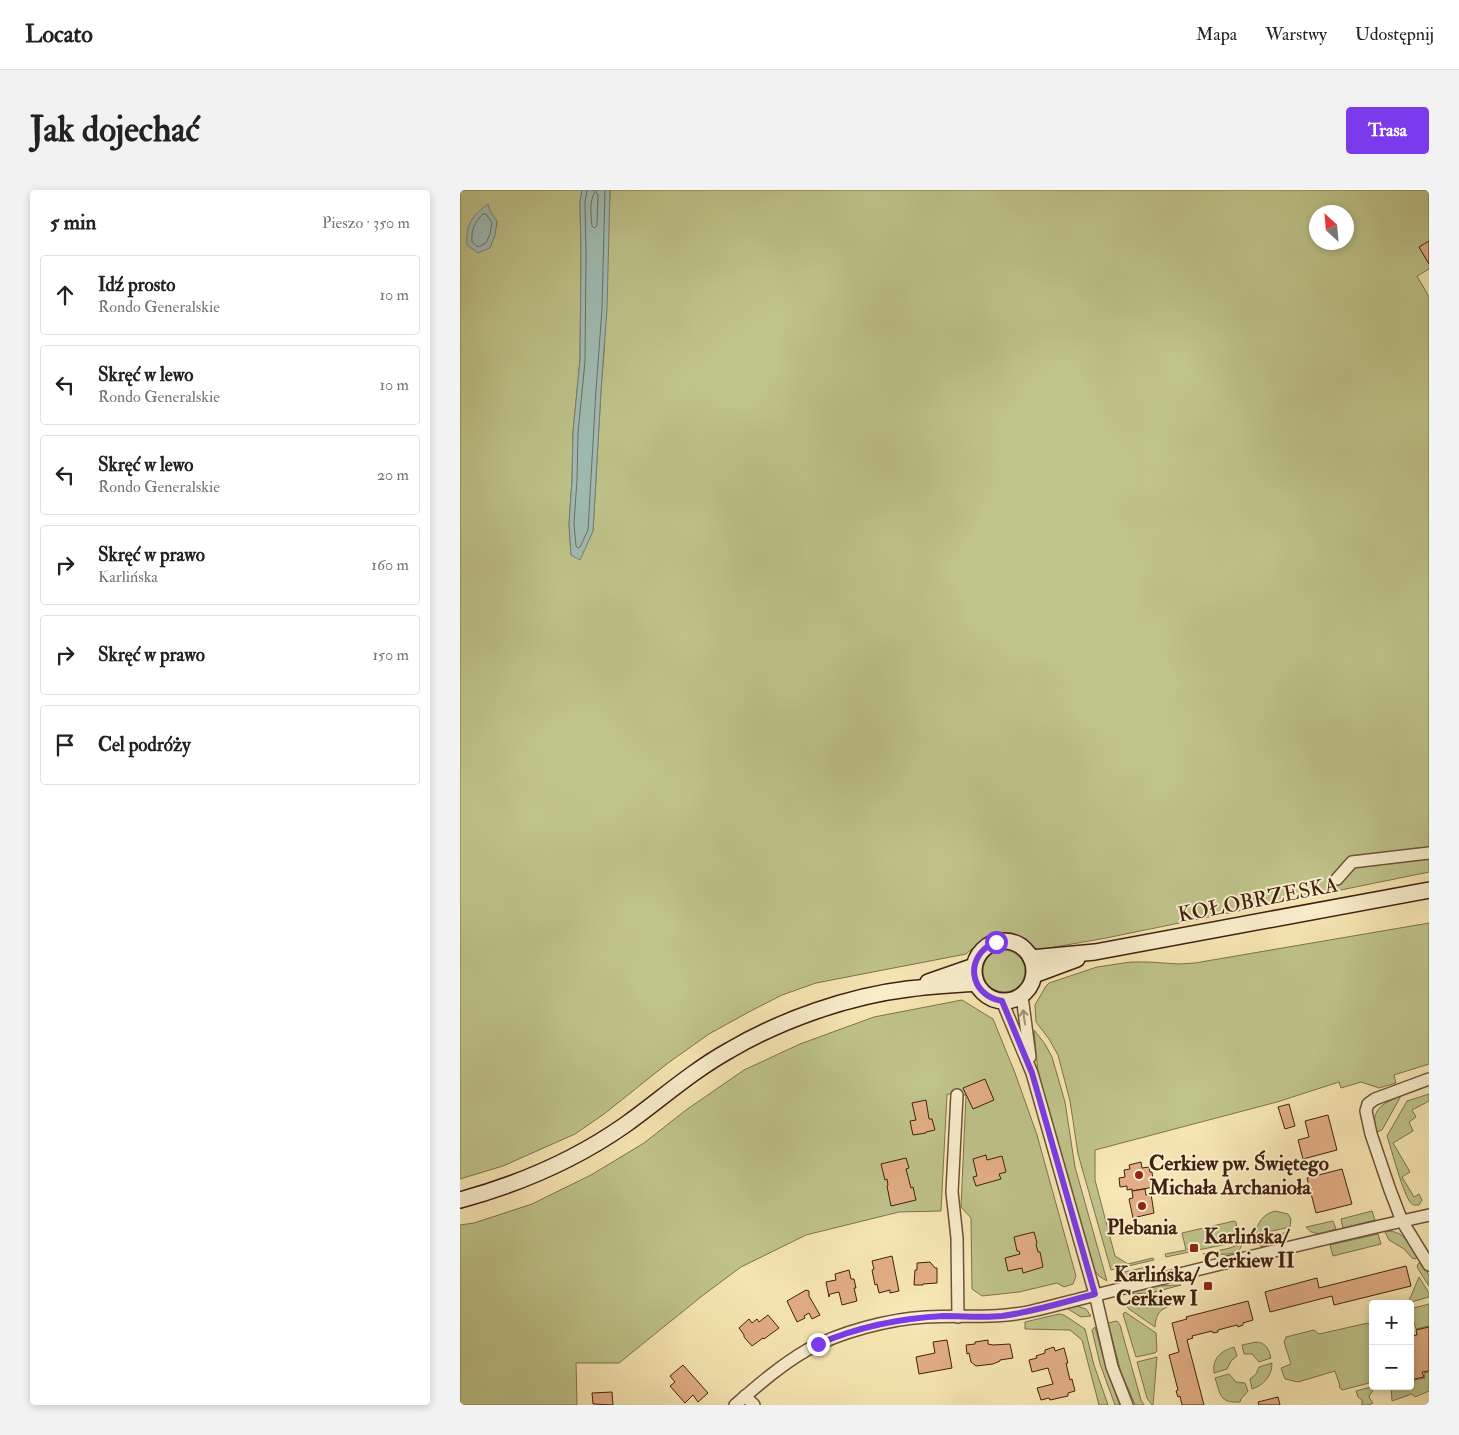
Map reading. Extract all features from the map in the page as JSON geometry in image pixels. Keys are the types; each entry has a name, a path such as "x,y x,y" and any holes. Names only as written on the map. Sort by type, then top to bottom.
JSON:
{"main road":[{"name":"KOŁOBRZESKA","path":"1031,958 1096,952 1429,890"},
{"path":"996,942 1012,942 1020,945 1031,958 1034,966 1034,975 1030,986 1022,996 1016,999 1002,1001 990,998 976,983 974,966 977,958 988,945 996,942"},
{"name":"KOŁOBRZESKA","path":"1034,975 1096,952"},
{"path":"460,1200 536,1174 587,1149 626,1124 702,1067 760,1034 790,1021 840,1004 908,989 974,966"},
{"path":"908,989 976,983"}],"street":[{"path":"1337,879 1352,862 1429,853"},
{"path":"1022,996 1032,1073"},
{"path":"1002,1001 1032,1073 1095,1294 1112,1367 1127,1405"},
{"path":"1429,1079 1379,1096 1368,1104 1366,1111 1371,1134 1402,1221 1429,1265"},
{"path":"957,1095 952,1192 957,1238 958,1317"},
{"path":"735,1405 797,1356 818,1344 852,1331 925,1317 989,1317 1014,1314 1429,1215"},
{"path":"745,1396 754,1405"}],"green space":[{"path":"460,190 582,190 580,202 580,360 573,432 569,524 571,555 593,531 604,353 610,190 1429,190 1429,269 1417,276 1429,297 1429,872 1106,938 1038,950 1018,936 1001,934 985,940 966,954 816,983 782,995 709,1034 575,1134 503,1166 460,1179"},
{"path":"1429,923 1429,1064 1394,1075 1396,1083 1379,1088 1361,1082 1341,1088 1339,1082 1277,1102 1095,1150 1095,1180 1115,1256 1128,1264 1153,1258 1154,1260 1111,1270 1078,1154 1070,1101 1058,1055 1036,1022 1035,1005 1046,986 1049,983 1097,967 1131,962 1195,963"},
{"path":"1008,950 1016,953 1022,959 1025,971 1022,983 1016,989 1000,992 992,989 986,983 983,967 986,959 992,953"},
{"path":"962,1000 993,1019 1015,1073 1037,1135 1076,1276 1073,1284 1064,1287 1057,1283 1019,1292 982,1296 972,1289 971,1218 961,1207 966,1095 947,1094 941,1211 899,1212 806,1235 741,1267 619,1363 576,1363 577,1405 460,1405 460,1225 474,1223 532,1204 591,1175 644,1143 686,1110 744,1070 800,1044 874,1017"},
{"path":"1034,1030 1052,1057 1065,1102 1075,1167 1107,1281 1094,1270 1038,1073"},
{"path":"1429,1094 1429,1101 1412,1110 1416,1117 1409,1122 1413,1131 1393,1143 1410,1172 1402,1177 1414,1197 1419,1194 1422,1200 1419,1205 1413,1205 1405,1192 1387,1136 1407,1101"},
{"path":"1401,1096 1382,1130 1377,1132 1375,1125 1376,1113 1383,1105"},
{"path":"1275,1211 1288,1214 1291,1219 1290,1227 1255,1235 1261,1220 1267,1214"},
{"path":"1372,1211 1375,1220 1343,1228 1341,1219"},
{"path":"1333,1221 1336,1229 1324,1233 1313,1232 1306,1227"},
{"path":"1236,1222 1238,1240 1198,1250 1197,1245 1188,1248 1189,1252 1166,1257 1165,1254 1186,1250 1182,1233"},
{"path":"1389,1231 1403,1237 1418,1257 1412,1258 1404,1249 1389,1240 1385,1232"},
{"path":"1288,1232 1278,1242 1262,1247 1256,1240"},
{"path":"1378,1234 1381,1244 1333,1256 1330,1245"},
{"path":"1242,1243 1240,1249 1235,1253 1203,1254 1230,1248"},
{"path":"1421,1262 1429,1275 1429,1286 1417,1267"},
{"path":"1155,1265 1119,1281 1118,1276 1120,1273"},
{"path":"1419,1277 1429,1293 1429,1297 1414,1301 1409,1300"},
{"path":"1181,1285 1151,1293 1124,1294 1156,1286"},
{"path":"1177,1295 1179,1303 1169,1306 1159,1313 1155,1327 1124,1304 1127,1301 1159,1299"},
{"path":"1429,1304 1429,1326 1416,1329 1414,1308"},
{"path":"1077,1306 1086,1309 1091,1316 1081,1317 1068,1309"},
{"path":"1125,1312 1156,1333 1157,1351 1155,1353 1136,1357 1123,1314"},
{"path":"1059,1314 1064,1315 1085,1329 1094,1365 1108,1405 1099,1405 1082,1340 1070,1330 1025,1329 1025,1322"},
{"path":"1117,1321 1120,1325 1144,1405 1135,1405 1121,1372 1108,1323"},
{"path":"1368,1323 1369,1383 1342,1390 1339,1387 1335,1371 1298,1382 1285,1379 1281,1368 1291,1364 1284,1342 1286,1337 1314,1330 1319,1334"},
{"path":"1095,1327 1107,1370 1120,1405 1115,1405 1100,1364 1092,1330"},
{"path":"1256,1342 1265,1345 1271,1358 1259,1362 1252,1354 1244,1354 1242,1345"},
{"path":"1234,1347 1237,1356 1231,1361 1227,1369 1214,1373 1214,1363 1218,1356"},
{"path":"1157,1357 1152,1405 1147,1398 1137,1362"},
{"path":"1272,1363 1271,1372 1266,1379 1252,1389 1250,1379 1256,1374 1259,1367"},
{"path":"1429,1372 1429,1391 1415,1397 1412,1394 1392,1401 1391,1390 1414,1390 1414,1380 1425,1378 1424,1373"},
{"path":"1229,1374 1236,1382 1245,1383 1248,1391 1240,1402 1228,1401 1220,1393 1215,1378"},
{"path":"1369,1388 1369,1390 1372,1390 1369,1396 1373,1403 1362,1405 1362,1400 1358,1397 1356,1391"}],"water":[{"path":"582,190 610,190 607,309 593,531 580,560 571,555 569,524 573,432 580,360 580,202"},
{"path":"488,204 490,211 497,221 495,235 490,248 478,253 467,245 467,232 477,213"}],"building":[{"path":"1429,241 1429,264 1419,247"},
{"path":"985,1079 994,1100 973,1109 963,1088"},
{"path":"926,1100 929,1119 932,1119 935,1130 913,1135 910,1121 916,1120 912,1103"},
{"path":"1289,1104 1295,1126 1285,1129 1278,1107"},
{"path":"1328,1115 1337,1150 1303,1159 1298,1140 1309,1137 1305,1121"},
{"path":"986,1155 987,1160 1002,1156 1006,1172 999,1174 1001,1179 976,1186 973,1177 977,1176 973,1159"},
{"path":"906,1158 909,1168 906,1169 916,1200 891,1206 887,1179 885,1180 881,1164"},
{"name":"Cerkiew pw. Świętego Michała Archanioła","path":"1141,1162 1142,1168 1149,1167 1150,1172 1152,1172 1154,1187 1132,1191 1132,1189 1127,1190 1127,1186 1120,1187 1119,1178 1125,1177 1124,1170 1130,1169 1129,1165"},
{"path":"1342,1169 1352,1204 1316,1213 1307,1178"},
{"name":"Plebania","path":"1145,1189 1146,1195 1151,1194 1154,1213 1133,1218 1129,1199 1133,1198 1132,1191"},
{"path":"1034,1232 1043,1267 1023,1273 1022,1268 1008,1271 1005,1258 1020,1254 1017,1251 1014,1237"},
{"path":"892,1256 899,1291 890,1293 890,1290 879,1293 877,1284 875,1285 872,1261"},
{"path":"930,1262 937,1268 937,1283 914,1285 917,1263"},
{"path":"1406,1266 1411,1286 1334,1305 1332,1296 1270,1312 1265,1292 1317,1278 1319,1288"},
{"path":"849,1270 851,1279 854,1279 857,1301 842,1305 839,1292 830,1294 829,1297 826,1282 836,1280 835,1274"},
{"path":"806,1290 809,1291 809,1296 820,1315 812,1319 809,1313 804,1316 805,1318 797,1322 787,1301"},
{"path":"1248,1301 1253,1320 1243,1323 1243,1325 1238,1327 1237,1325 1218,1330 1218,1332 1213,1333 1212,1331 1192,1336 1193,1338 1187,1340 1204,1405 1182,1405 1180,1396 1178,1397 1176,1391 1178,1390 1169,1355 1179,1352 1172,1323 1187,1319 1186,1317"},
{"path":"768,1315 779,1328 752,1346 739,1328 749,1319 752,1323 757,1319 759,1322"},
{"path":"1429,1327 1429,1371 1422,1372 1424,1377 1414,1379 1414,1335 1417,1335 1416,1330"},
{"path":"947,1340 952,1368 919,1374 916,1357 935,1353 933,1342"},
{"path":"988,1340 988,1344 993,1345 1010,1344 1013,1358 1000,1360 993,1364 976,1366 971,1362 969,1353 967,1354 966,1345"},
{"path":"1054,1347 1055,1351 1064,1348 1070,1380 1072,1379 1075,1391 1068,1393 1068,1396 1041,1400 1037,1388 1053,1384 1048,1368 1032,1372 1029,1360 1037,1358 1036,1356 1045,1353 1045,1350"},
{"path":"683,1365 708,1393 698,1402 693,1395 685,1403 670,1386 675,1382 670,1376"},
{"path":"612,1392 613,1405 593,1404 592,1393"},
{"path":"1278,1397 1280,1405 1259,1405 1258,1402"}],"place":[{"name":"Cerkiew pw. Świętego Michała Archanioła","path":"1139,1175"},
{"name":"Plebania","path":"1142,1206"},
{"name":"Karlińska/ Cerkiew II","path":"1194,1248"},
{"name":"Karlińska/ Cerkiew I","path":"1208,1286"}],"route":[{"path":"818,1344 852,1331 899,1320 947,1316 1001,1316 1030,1311 1095,1294 1032,1073 1002,1001 990,998 984,994 976,983 974,966 977,958 988,945 996,942"}]}
